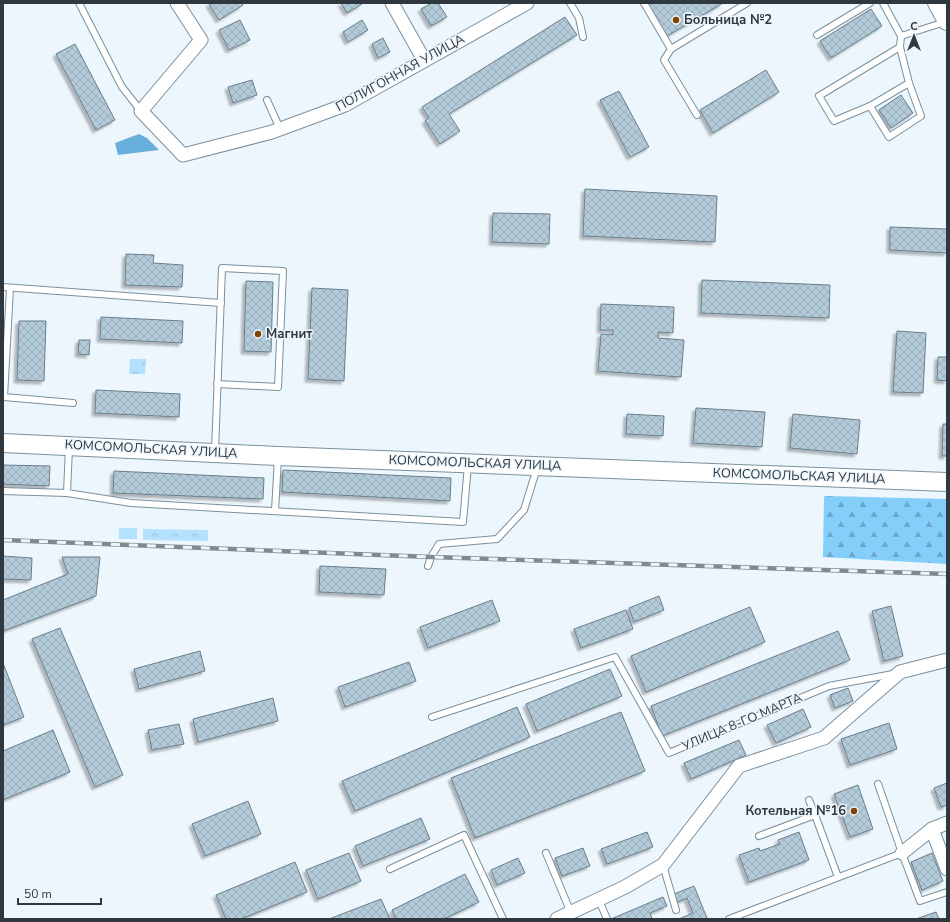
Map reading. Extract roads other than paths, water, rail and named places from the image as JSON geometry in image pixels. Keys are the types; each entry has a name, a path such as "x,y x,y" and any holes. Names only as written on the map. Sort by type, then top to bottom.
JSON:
{"street":[{"path":"141,111 201,40 177,3"},
{"path":"392,3 424,60"},
{"name":"ПОЛИГОННАЯ УЛИЦА","path":"141,111 183,155 280,129 345,105 527,3"},
{"path":"937,3 947,21"},
{"name":"КОМСОМОЛЬСКАЯ УЛИЦА","path":"3,443 278,456 947,482"},
{"name":"УЛИЦА 8-ГО МАРТА","path":"557,919 625,887 663,865 739,766 824,738 900,672 947,660"},
{"path":"902,853 932,829 947,823"},
{"path":"932,829 947,869"}],"lane":[{"path":"78,3 119,82 141,111"},
{"path":"570,3 579,18 583,37"},
{"path":"644,3 671,49"},
{"path":"697,115 664,60 671,49 747,3"},
{"path":"817,35 870,3"},
{"path":"870,106 889,137 921,116 909,83 900,47 901,36 883,3"},
{"path":"901,36 947,21"},
{"path":"900,47 819,96 834,121 870,106 909,83"},
{"path":"267,100 280,129"},
{"path":"215,453 217,384 222,268 283,271 278,387 217,384"},
{"path":"73,403 4,397 6,288 221,303"},
{"path":"67,493 69,445"},
{"path":"275,512 278,456"},
{"path":"3,491 67,493 131,503 463,522 468,463"},
{"path":"428,566 438,544 497,539 524,510 538,466"},
{"name":"УЛИЦА 8-ГО МАРТА","path":"432,717 615,657 668,753 829,686 900,672"},
{"path":"878,784 920,901 947,892"},
{"path":"809,800 838,877"},
{"path":"759,836 814,815"},
{"path":"390,869 464,835 503,919"},
{"path":"546,853 571,913"},
{"path":"729,919 739,917 902,853"},
{"path":"663,865 676,910"},
{"path":"599,900 607,919"}],"railway":[{"path":"3,540 431,557 947,574"}],"place":[{"name":"Больница №2","path":"676,20"},
{"name":"Магнит","path":"258,334"},
{"name":"Котельная №16","path":"854,811"}]}
